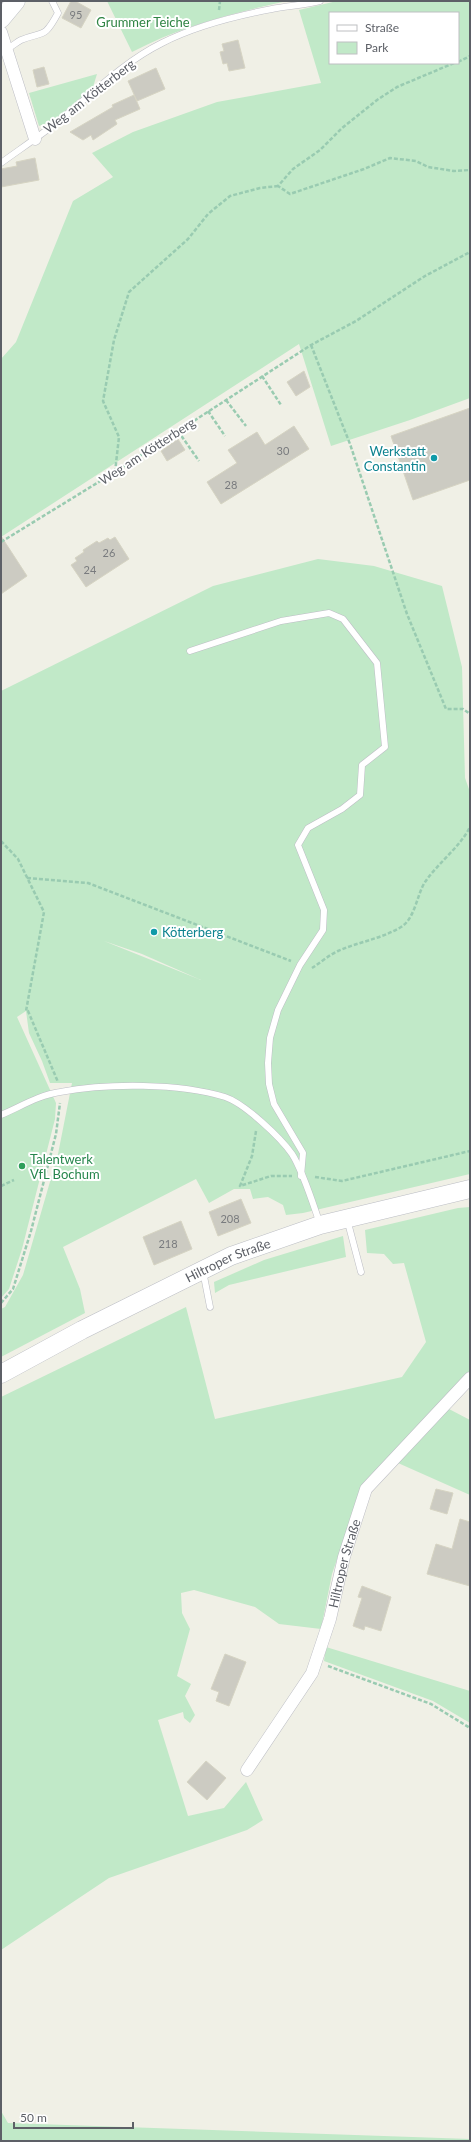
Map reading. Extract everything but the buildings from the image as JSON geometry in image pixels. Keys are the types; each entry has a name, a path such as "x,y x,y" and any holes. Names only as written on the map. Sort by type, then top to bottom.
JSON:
{"street":[{"path":"1,19 16,1"},
{"path":"1,32 4,50 35,139"},
{"name":"Hiltroper Straße","path":"1,1374 82,1330 238,1253 320,1225 470,1189"},
{"name":"Hiltroper Straße","path":"248,1770 312,1673 330,1619 344,1557 366,1489 470,1378"}],"lane":[{"path":"4,50 21,40 41,36 50,27 58,13 52,1"},
{"name":"Weg am Kötterberg","path":"1,163 35,139 114,73 161,43 190,30 220,22 272,9 305,5 320,1"},
{"path":"190,651 281,621 330,613 343,619 377,663 385,748 362,765 360,796 342,809 308,828 298,845 324,910 323,930 300,965 278,1010 270,1038 269,1084 274,1104 303,1153 301,1176"},
{"path":"1,1115 37,1098 59,1092 107,1087 176,1087 227,1098 269,1127 292,1154 310,1193 320,1225"},
{"path":"347,1218 361,1272"},
{"path":"202,1270 210,1307"}],"path":[{"path":"459,62 470,56"},
{"path":"278,186 293,169 320,150 342,128 377,100 398,87 452,64"},
{"path":"115,472 119,437 103,401 114,340 129,292 188,239 208,214 230,196 260,188 278,186 290,194 364,169 390,158 416,161 428,167 454,171 470,170"},
{"name":"Weg am Kötterberg","path":"1,542 115,472 311,345 356,321 425,276 470,252"},
{"path":"311,345 350,444 407,614 437,685 442,702 446,709 463,709 470,714"},
{"path":"262,376 281,405"},
{"path":"226,400 246,426"},
{"path":"208,411 225,436"},
{"path":"178,431 199,461"},
{"path":"290,983 337,951 368,942 402,927 417,905 424,883 449,853 466,836 470,828"},
{"path":"1,841 18,859 44,912 26,1011 28,1011 57,1078 59,1092 59,1112 56,1134 31,1231 13,1289 1,1303"},
{"path":"27,878 88,883 300,965"},
{"path":"257,1118 252,1156 240,1186 270,1176 301,1176 342,1181 470,1151"},
{"path":"1,1186 14,1180"},
{"path":"318,1656 331,1669 394,1689 431,1704 470,1728"}],"green space":[{"name":"Grummer Teiche","path":"107,1 287,1 208,21 169,35 132,52"},
{"path":"337,1 470,1 470,398 410,420 331,446 299,344 1,537 1,359 16,342 73,201 113,177 92,153 133,132 217,102 321,83 299,10"},
{"path":"97,74 93,87 55,120 39,126 29,93"},
{"path":"318,559 374,566 442,586 462,667 465,778 470,792 470,1174 303,1213 286,1215 283,1205 268,1197 253,1199 250,1189 234,1189 209,1203 196,1179 63,1247 80,1289 85,1313 1,1357 1,1309 5,1307 23,1275 58,1154 72,1083 50,1083 29,1033 26,1011 17,1017 56,1103 55,1119 22,1249 9,1289 1,1298 1,691 213,586","holes":["104,941 142,954 201,980"]},
{"path":"470,1207 470,1371 450,1393 449,1409 470,1420 470,1495 398,1463 361,1489 332,1574 321,1629 279,1624 255,1607 194,1590 181,1593 182,1613 190,1629 177,1676 191,1684 185,1696 195,1715 190,1723 184,1718 183,1712 158,1720 188,1816 224,1808 246,1782 263,1820 247,1830 109,1878 1,1950 1,1397 186,1307 215,1419 402,1377 426,1342 404,1263 393,1264 384,1254 367,1253 365,1230 458,1208"},
{"path":"343,1236 346,1257 229,1285 215,1293 214,1282 264,1260"},
{"path":"326,1647 470,1691 470,1723 433,1701 324,1661"},
{"path":"1,2111 8,2123 470,2139 470,2141 1,2141"}],"place":[{"name":"Werkstatt Constantin","path":"434,458"},
{"name":"Kötterberg","path":"154,932"},
{"name":"Talentwerk VfL Bochum","path":"22,1166"}]}
